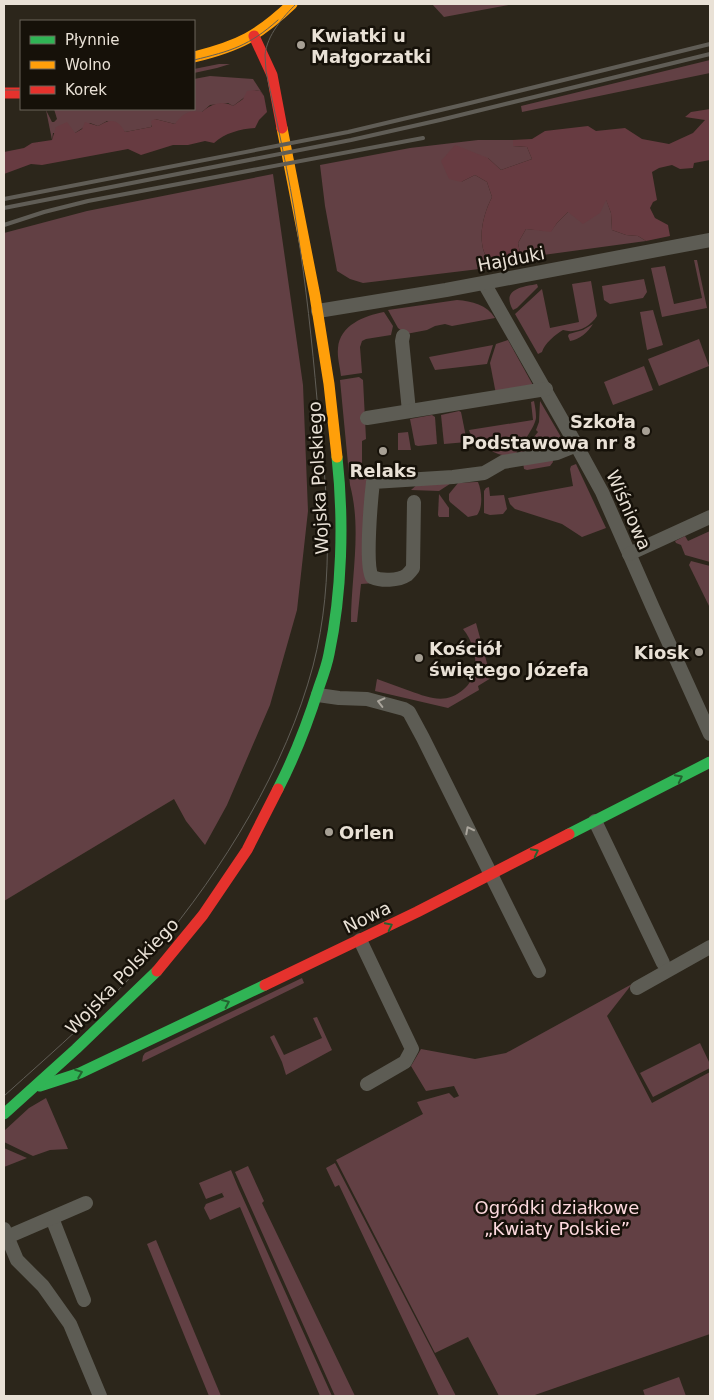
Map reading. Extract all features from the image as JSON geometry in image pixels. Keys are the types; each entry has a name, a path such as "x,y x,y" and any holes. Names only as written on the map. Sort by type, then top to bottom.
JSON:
{"street":[{"path":"195,57 229,48 254,36 292,4"},
{"name":"Wojska Polskiego","path":"4,1114 112,1015 160,968 203,915 242,858 262,822 304,733 318,695 329,656 337,610 341,528 338,466 329,384 318,311 272,74 254,36"},
{"path":"4,93 20,93"},
{"name":"Hajduki","path":"318,311 484,283 710,240"},
{"name":"Wiśniowa","path":"484,283 546,389 602,492 710,734"},
{"path":"403,336 409,411"},
{"path":"367,418 546,389"},
{"path":"414,502 412,568 400,579 372,577 369,570 369,548 372,482 454,477 481,473 503,462 557,452 577,445"},
{"path":"629,554 710,517"},
{"path":"318,695 367,699 408,712 423,738 539,972"},
{"name":"Nowa","path":"33,1088 80,1073 360,940 710,762"},
{"path":"595,821 663,963"},
{"path":"360,940 412,1049 405,1062 367,1084"},
{"path":"637,988 710,947"},
{"path":"86,1204 52,1218 5,1233 17,1260 43,1286 70,1324 100,1396"},
{"path":"52,1218 84,1300"}],"green space":[{"path":"432,4 514,4 444,17"},
{"path":"710,60 710,73 522,112 521,106"},
{"path":"219,64 230,64 195,73 195,69"},
{"path":"210,76 253,79 264,96 260,91 254,90 233,106 228,103 210,105 202,112 175,124 155,119 151,127 125,132 107,121 98,126 90,123 75,133 53,133 52,140 46,110 52,122 54,122 57,119 54,110 195,110 195,79"},
{"path":"478,140 513,140 513,146 527,147 532,159 501,170 488,158 461,182 475,175 487,182 492,197 483,224 482,245 486,256 496,267 363,283 350,279 337,271 325,206 320,165 410,148"},
{"path":"273,174 303,385 308,511 297,610 270,705 227,805 205,845 186,821 174,799 4,901 4,233 87,211"},
{"path":"606,199 611,213 612,230 626,235 638,236 646,241 521,258 518,243 526,229 551,231 568,212"},
{"path":"694,260 697,260 707,308 662,317 651,268 665,266 674,304 702,298"},
{"path":"644,279 647,292 643,298 610,304 604,300 602,286"},
{"path":"591,281 597,316 582,329 573,331 563,330 538,354 515,314 542,289 550,328 579,322 572,284"},
{"path":"537,284 538,287 513,310 510,303 511,293 520,288"},
{"path":"457,300 479,304 495,318 452,326 445,324 406,334 398,328 388,310"},
{"path":"653,310 663,345 647,350 640,312"},
{"path":"384,312 393,326 391,335 362,341 360,347 362,373 341,376 338,351 343,333 361,319"},
{"path":"593,324 583,335 570,341 569,334 583,330"},
{"path":"699,339 709,366 659,386 648,359"},
{"path":"508,340 534,387 496,394 490,363 496,344"},
{"path":"493,345 487,364 435,370 429,357"},
{"path":"644,366 653,390 613,405 604,382"},
{"path":"359,377 363,380 366,439 362,441 362,469 368,473 364,574 389,582 361,584 357,622 351,622 356,536 340,380"},
{"path":"534,401 535,421 515,456 502,455 490,450 470,433 469,430 533,420 531,402"},
{"path":"540,401 561,437 563,445 520,453 529,438 533,438 538,432 536,430 539,422"},
{"path":"461,412 467,442 444,444 441,415"},
{"path":"432,415 435,417 437,444 415,445 410,419"},
{"path":"408,432 411,450 398,450 398,433"},
{"path":"552,457 553,462 550,466 524,469 523,462"},
{"path":"576,464 606,528 582,537 562,524 515,509 510,504 508,498 573,486 570,469 571,466"},
{"path":"456,480 439,491 411,490 419,483"},
{"path":"478,482 481,499 479,512 477,515 468,517 450,502 449,494 458,483"},
{"path":"489,487 490,496 504,495 507,509 503,514 490,515 484,513 484,491"},
{"path":"439,494 449,508 449,517 439,517 438,515"},
{"path":"710,531 710,562 685,555 681,545 675,541 685,536 688,541"},
{"path":"691,561 710,566 710,608 689,565"},
{"path":"476,623 491,678 478,686 479,690 448,708 375,691 377,679 431,698 444,699 457,694 468,685 475,669 473,648 463,629"},
{"path":"302,978 304,983 142,1062 145,1053"},
{"name":"Ogródki działkowe „Kwiaty Polskie”","path":"632,984 607,1016 652,1103 710,1072 710,1334 532,1396 499,1396 468,1337 435,1353 336,1160 423,1114 417,1102 449,1093 454,1098 459,1096 454,1086 426,1091 411,1066 421,1049 475,1059 506,1053"},
{"path":"317,1017 332,1050 286,1075 270,1037 274,1035 284,1055 322,1038 313,1018"},
{"path":"700,1043 710,1068 653,1097 640,1073"},
{"path":"46,1098 68,1149 50,1150 33,1156 4,1142 4,1131 29,1108"},
{"path":"4,1148 27,1158 4,1167"},
{"path":"335,1163 456,1396 439,1396 339,1185 335,1187 326,1168"},
{"path":"248,1166 264,1201 262,1203 355,1396 335,1396 235,1172"},
{"path":"231,1170 332,1396 320,1396 240,1207 210,1220 204,1208 206,1204 224,1197 222,1193 227,1191 206,1199 199,1183"},
{"path":"156,1240 221,1396 209,1396 147,1244"},
{"path":"679,1377 686,1396 645,1396 643,1390"}],"shaded area":[{"path":"247,91 260,91 264,96 267,112 259,120 255,128 233,132 214,143 205,141 188,145 173,145 141,155 128,149 42,165 31,164 4,174 4,152 24,148 32,143 52,140 56,127 67,122 75,133 82,129 85,122 98,126 114,121 120,124 125,132 151,127 151,121 155,119 175,124 180,117 190,112 202,112 213,105 221,103 233,106 243,99"},
{"path":"710,109 710,160 694,163 693,168 680,169 672,165 652,172 657,200 653,202 650,208 655,218 668,225 670,236 646,241 638,236 626,235 612,230 611,213 606,200 600,213 583,224 568,212 551,232 526,229 518,243 521,258 515,263 496,267 486,256 482,245 483,224 492,197 487,182 475,175 461,182 449,179 441,161 455,145 488,158 501,170 532,159 527,147 513,146 513,140 532,139 545,131 588,126 596,131 625,128 642,139 669,144 693,133 705,120 685,117 691,112"}],"tram line":[{"path":"4,1096 120,988 156,949 205,886 250,816 269,779 301,704 313,666 325,599 327,566 324,466 300,249 287,169 266,71 265,57 266,48 272,34 296,4"},
{"path":"195,60 219,54 248,42 278,20"},
{"path":"4,90 20,90"}],"railway":[{"path":"4,199 348,132 710,44"},
{"path":"4,208 351,140 710,54"},
{"path":"4,225 44,212 88,201 423,138"}],"traffic: fast":[{"path":"278,789 296,751 310,713 326,666 333,631 337,606 341,531 337,457"},
{"path":"569,834 710,762"},
{"path":"4,1114 76,1049 157,971"},
{"path":"40,1086 80,1073 265,985"}],"traffic: slow":[{"path":"195,57 236,44 258,32 292,4"},
{"path":"282,128 315,296 329,384 337,457"}],"traffic: jam":[{"path":"254,36 272,75 282,128"},
{"path":"4,93 20,93"},
{"path":"157,971 203,915 247,850 278,789"},
{"path":"265,985 417,912 569,834"}],"place":[{"name":"Kwiatki u Małgorzatki","path":"301,45"},
{"name":"Szkoła Podstawowa nr 8","path":"646,431"},
{"name":"Relaks","path":"383,451"},
{"name":"Kiosk","path":"699,652"},
{"name":"Kościół świętego Józefa","path":"419,658"},
{"name":"Orlen","path":"329,832"}]}
